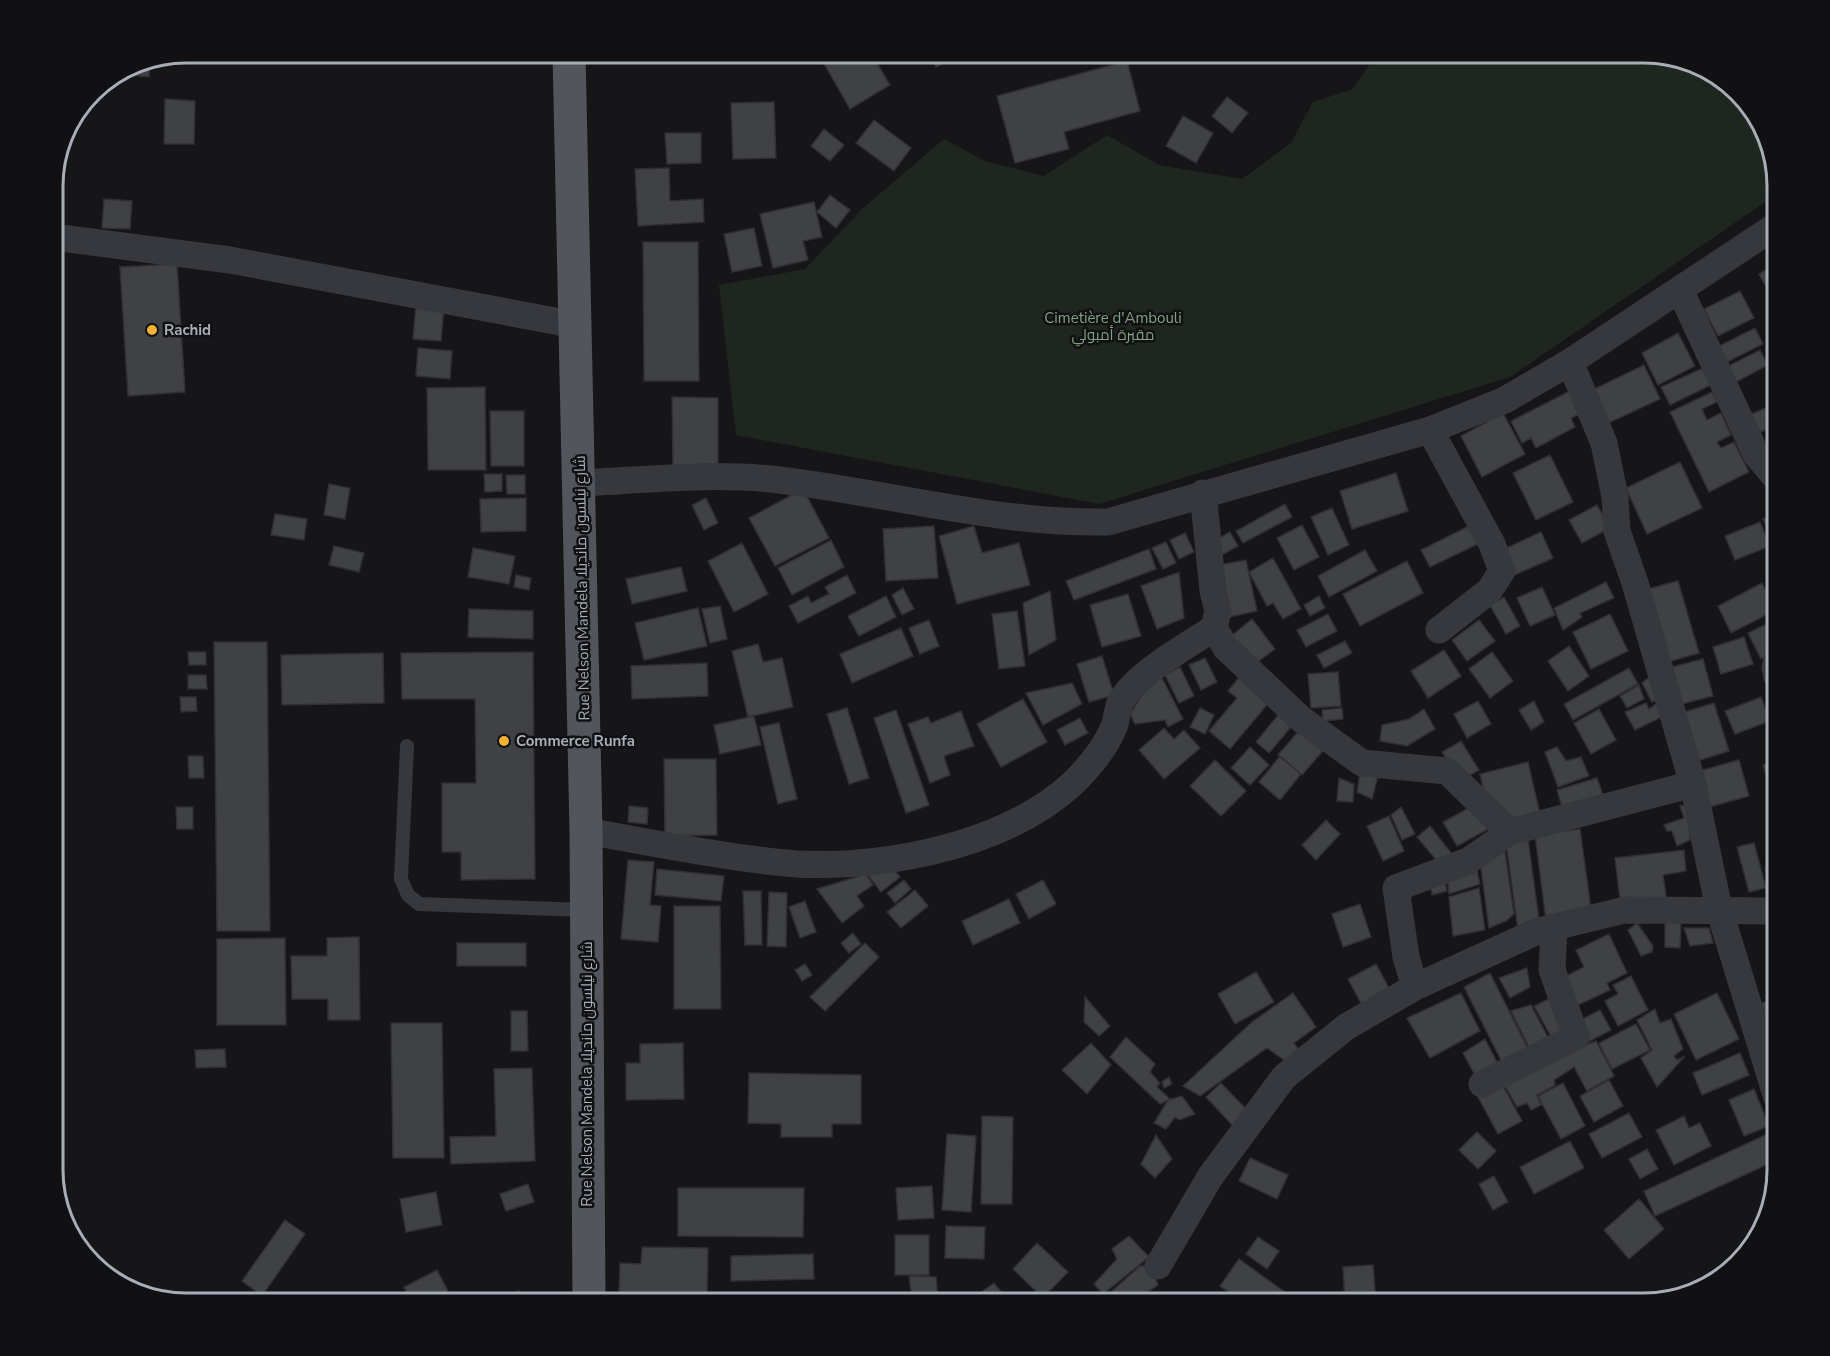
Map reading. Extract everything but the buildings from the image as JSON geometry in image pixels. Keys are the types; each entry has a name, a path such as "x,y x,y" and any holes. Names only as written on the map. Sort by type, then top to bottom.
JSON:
{"main road":[{"name":"Rue Nelson Mandela شارع نيلسون مانديلا","path":"569,63 586,831 589,1293"}],"street":[{"path":"580,483 709,475 779,480 1059,523 1108,522 1430,430 1505,400 1570,362 1767,232"},
{"path":"63,238 230,260 576,325"},
{"path":"1680,290 1756,454 1767,466"},
{"path":"1570,362 1604,443 1615,497 1617,531 1635,583 1693,784 1719,909 1767,1063"},
{"path":"1430,430 1491,544 1502,571 1489,591 1439,630"},
{"path":"586,831 777,862 904,858 978,839 1030,816 1070,785 1101,753 1114,726 1121,701 1137,682 1214,628 1218,611 1213,591 1203,493"},
{"path":"1214,628 1226,648 1301,719 1362,763 1447,771 1510,832"},
{"path":"1415,987 1406,957 1396,888 1468,861 1510,832 1693,784"},
{"path":"1158,1266 1210,1178 1284,1077 1346,1027 1415,987 1512,941 1554,927 1625,910 1767,911"},
{"path":"1482,1084 1576,1037 1552,970 1554,927"}],"lane":[{"path":"407,746 401,879 408,895 419,903 586,910"}],"green space":[{"name":"Cimetière d'Ambouli مقبرة أمبولي","path":"1370,63 1652,63 1668,65 1698,76 1719,88 1746,118 1758,139 1763,154 1767,201 1510,377 1099,504 736,435 719,285 805,269 863,208 944,139 985,161 1044,176 1107,135 1159,165 1242,179 1291,143 1313,102 1353,89"}],"place":[{"name":"Rachid","path":"152,330"},
{"name":"Commerce Runfa","path":"504,741"}]}
